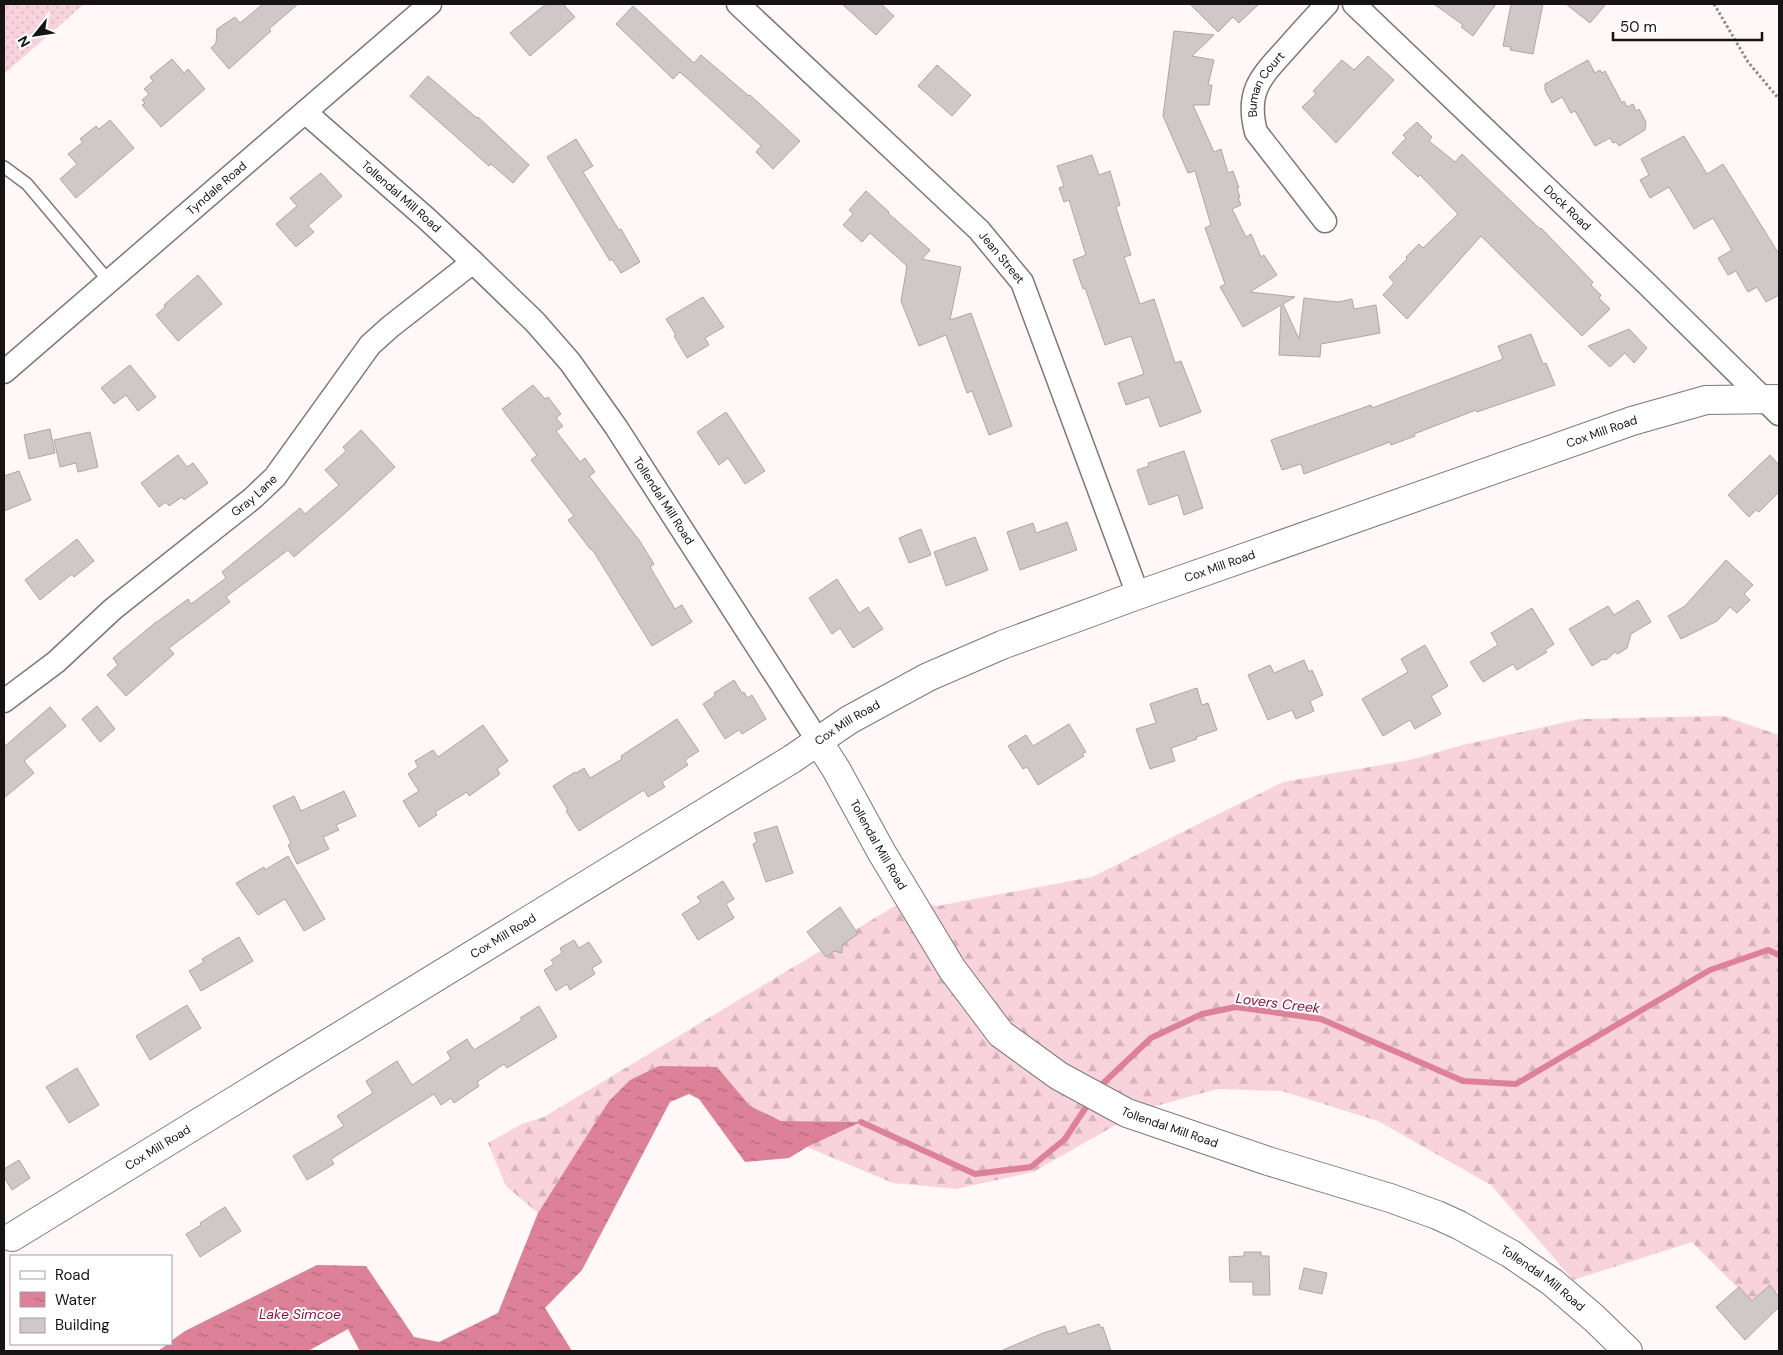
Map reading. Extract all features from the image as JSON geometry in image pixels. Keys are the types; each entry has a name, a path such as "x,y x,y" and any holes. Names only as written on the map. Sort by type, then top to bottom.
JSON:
{"street":[{"name":"Tyndale Road","path":"4,372 108,280 430,4"},
{"name":"Jean Street","path":"738,4 980,230 1022,282 1138,595"},
{"name":"Buman Court","path":"1325,221 1256,132 1252,116 1252,104 1255,90 1262,75 1327,4"},
{"name":"Dock Road","path":"1354,4 1774,404"},
{"name":"Tollendal Mill Road","path":"305,112 428,219 535,322 570,362 616,427 818,740 882,853 952,969 1001,1034 1059,1076 1127,1113 1268,1161 1390,1198 1459,1225 1511,1254 1552,1282 1594,1318 1628,1351"},
{"name":"Gray Lane","path":"4,701 56,662 113,608 253,498 275,477 370,345 473,262"},
{"name":"Cox Mill Road","path":"7,1234 498,940 792,759 850,720 928,677 1002,646 1138,595 1632,421 1706,400 1774,404"}],"lane":[{"path":"4,167 27,184 108,280"}],"path":[{"path":"1714,4 1748,62 1779,100"}],"green space":[{"path":"4,4 84,4 4,74"},
{"path":"1723,716 1779,735 1779,1289 1760,1310 1692,1242 1573,1280 1491,1185 1378,1121 1282,1091 1217,1089 1142,1110 1033,1172 956,1189 893,1183 807,1147 859,1123 781,1121 750,1106 717,1067 630,1080 609,1102 538,1213 506,1186 488,1143 522,1124 544,1117 905,900 937,906 1092,877 1283,782 1410,760 1463,745 1580,719"}],"water":[{"name":"Lake Simcoe","path":"659,1066 717,1067 750,1106 781,1121 861,1122 807,1147 789,1158 745,1162 699,1099 689,1094 670,1102 582,1270 545,1308 572,1351 360,1351 348,1329 308,1351 158,1351 167,1345 172,1345 172,1340 185,1331 317,1265 366,1266 414,1337 439,1342 498,1313 538,1213 609,1101 630,1080"}],"building":[{"path":"263,4 298,4 269,29 271,31 229,69 211,48 216,43 217,29 235,17 240,23"},
{"path":"546,4 563,4 575,17 530,56 510,33"},
{"path":"842,4 881,4 894,16 876,35"},
{"path":"1190,4 1259,4 1239,23 1233,17 1218,32"},
{"path":"1434,4 1496,4 1473,36 1461,27 1463,25"},
{"path":"1511,4 1543,4 1533,54 1510,50 1511,47 1503,46"},
{"path":"1566,4 1606,4 1590,23"},
{"path":"633,6 694,63 701,55 750,95 800,141 773,169 756,152 761,146 680,72 673,79 616,24"},
{"path":"1174,31 1214,35 1192,56 1214,60 1208,85 1212,85 1209,105 1193,105 1214,152 1221,149 1228,173 1233,171 1239,188 1237,188 1240,198 1238,198 1241,205 1232,209 1246,237 1251,234 1261,257 1264,255 1277,275 1250,292 1295,297 1283,304 1299,339 1304,298 1338,302 1352,299 1354,309 1376,305 1380,333 1321,344 1320,357 1279,355 1281,305 1243,327 1220,287 1225,284 1205,228 1211,225 1195,171 1188,173 1163,116"},
{"path":"1368,56 1394,80 1336,143 1302,107 1316,94 1313,91 1342,60 1354,70"},
{"path":"172,59 184,73 188,69 205,89 161,127 142,105 145,103 142,100 149,94 144,89 153,81 150,77"},
{"path":"1588,60 1595,73 1600,70 1602,73 1605,71 1622,103 1624,101 1627,107 1633,104 1636,111 1639,109 1646,122 1645,130 1619,146 1616,142 1613,143 1610,138 1595,146 1575,111 1571,113 1562,97 1552,103 1545,90 1545,84"},
{"path":"937,65 971,95 952,116 918,86"},
{"path":"428,76 478,117 529,165 513,183 491,164 489,166 410,96"},
{"path":"110,120 134,148 76,198 60,179 77,164 68,154 83,142 80,139 96,126 99,129"},
{"path":"1417,122 1432,137 1429,141 1455,162 1462,154 1541,228 1593,282 1591,285 1601,295 1599,298 1610,309 1582,336 1481,236 1407,319 1383,295 1394,283 1389,277 1407,259 1406,257 1419,244 1423,248 1458,214 1420,175 1418,177 1392,153 1406,138 1403,135"},
{"path":"1684,136 1707,174 1723,164 1779,254 1779,295 1766,302 1757,287 1748,292 1736,271 1728,275 1718,258 1732,250 1713,218 1694,229 1669,187 1650,198 1640,180 1649,175 1641,159"},
{"path":"576,139 593,166 583,172 619,230 621,229 640,262 621,273 612,259 610,261 547,157"},
{"path":"1092,155 1099,175 1110,171 1120,205 1116,207 1131,255 1124,257 1140,304 1154,299 1175,363 1181,361 1201,412 1160,427 1149,397 1126,405 1118,383 1144,374 1131,336 1105,345 1073,260 1086,255 1069,200 1064,202 1059,188 1064,186 1057,166"},
{"path":"321,173 342,196 308,226 314,232 296,247 276,224 297,206 290,198"},
{"path":"866,191 930,250 922,259 961,267 950,320 971,313 1012,426 989,435 972,391 967,393 946,335 919,346 901,301 907,266 870,233 862,242 843,225 853,214 849,210"},
{"path":"198,275 222,304 178,341 156,315 165,307 164,305"},
{"path":"703,297 724,327 705,338 709,345 687,358 666,319"},
{"path":"1629,329 1647,348 1634,363 1625,353 1610,367 1588,346"},
{"path":"1531,334 1543,364 1546,363 1555,385 1477,412 1476,410 1391,445 1390,442 1304,474 1301,464 1282,470 1271,440 1371,405 1372,408 1503,359 1498,346"},
{"path":"130,365 156,397 138,411 126,395 114,404 101,388"},
{"path":"533,385 545,399 548,397 561,414 556,418 563,426 556,431 580,462 585,458 595,472 589,476 639,540 654,564 650,567 675,609 682,605 692,622 652,646 592,549 568,520 574,516 531,460 537,455 502,409"},
{"path":"726,412 765,471 745,484 728,458 719,465 697,432"},
{"path":"50,429 55,453 29,459 24,435"},
{"path":"361,430 395,467 294,557 288,550 226,597 230,602 169,648 174,654 126,696 107,675 118,665 113,658 156,622 188,599 191,604 226,578 222,572 300,508 305,514 339,485 325,470 346,451 343,447"},
{"path":"90,432 98,467 78,472 76,463 60,467 54,440"},
{"path":"1184,451 1203,508 1184,515 1178,495 1149,505 1137,470 1149,466 1148,463"},
{"path":"178,455 187,467 193,463 208,483 184,500 182,497 169,506 166,502 159,507 141,483"},
{"path":"1770,455 1779,465 1779,492 1759,512 1756,510 1749,517 1728,495"},
{"path":"19,471 31,500 4,511 4,476"},
{"path":"1067,522 1077,550 1020,570 1007,532 1033,523 1036,533"},
{"path":"921,529 931,555 909,563 899,538"},
{"path":"975,537 988,570 946,586 934,552"},
{"path":"77,539 94,561 74,577 72,574 40,600 25,580"},
{"path":"1726,560 1753,585 1744,594 1750,600 1737,613 1730,607 1717,621 1681,639 1668,616 1685,606"},
{"path":"837,579 859,613 868,607 883,629 853,648 840,628 832,634 809,598"},
{"path":"1638,600 1651,622 1631,634 1627,648 1618,654 1615,652 1606,660 1603,659 1592,666 1569,629 1608,606 1614,615"},
{"path":"1532,608 1554,644 1545,650 1547,652 1517,670 1513,664 1483,682 1470,662 1498,645 1491,633"},
{"path":"1425,645 1448,686 1431,696 1441,714 1415,729 1410,720 1383,736 1362,699 1408,672 1401,659"},
{"path":"1304,660 1309,672 1312,670 1323,695 1310,701 1314,711 1296,719 1292,710 1268,720 1248,675 1270,665 1274,673"},
{"path":"734,680 747,698 752,695 766,719 742,734 739,730 725,739 703,704 715,696 714,693"},
{"path":"1197,688 1202,705 1208,703 1217,730 1171,748 1175,761 1150,769 1136,729 1156,723 1150,704"},
{"path":"97,706 115,729 100,742 82,719"},
{"path":"50,707 66,726 24,761 34,773 4,798 4,747"},
{"path":"677,719 699,751 685,760 688,765 662,782 665,787 648,797 644,790 579,831 553,786 584,768 590,778 622,759 621,756"},
{"path":"1069,724 1086,752 1082,754 1084,756 1038,785 1027,767 1023,769 1008,746 1026,735 1033,746"},
{"path":"483,725 508,761 497,769 500,774 469,796 467,792 435,812 437,815 419,827 403,801 419,791 408,774 418,767 415,761 433,750 438,757"},
{"path":"344,791 356,816 336,825 339,830 323,837 329,849 297,864 288,845 291,843 273,806 294,796 301,811"},
{"path":"777,826 793,873 766,882 753,844 757,842 754,833"},
{"path":"288,856 325,919 304,931 285,899 258,915 236,883 264,867 265,870"},
{"path":"723,881 734,899 726,904 734,918 698,940 682,914 701,902 697,897"},
{"path":"840,907 858,934 842,945 842,953 834,951 826,957 807,932"},
{"path":"239,937 253,961 201,991 189,971 204,962 202,959"},
{"path":"574,940 579,948 589,942 602,962 592,968 595,974 570,990 567,984 556,991 544,970 554,964 551,960 562,953 560,948"},
{"path":"187,1005 201,1028 150,1060 136,1036"},
{"path":"539,1006 557,1037 507,1068 504,1064 477,1082 479,1086 454,1103 451,1098 441,1105 434,1094 331,1159 334,1164 307,1180 293,1156 344,1126 337,1116 373,1093 366,1081 397,1061 412,1085 451,1059 447,1052 467,1039 474,1050 522,1020 520,1018"},
{"path":"77,1068 99,1105 69,1123 46,1087"},
{"path":"19,1160 30,1178 12,1190 4,1177 4,1169"},
{"path":"225,1207 241,1231 200,1257 186,1234"},
{"path":"1244,1252 1261,1252 1261,1256 1269,1256 1270,1295 1253,1295 1253,1282 1230,1282 1229,1257 1244,1256"},
{"path":"1304,1268 1327,1273 1322,1294 1299,1289"},
{"path":"1770,1285 1779,1297 1779,1307 1745,1340 1716,1307 1739,1287 1752,1301"},
{"path":"1099,1324 1101,1328 1103,1327 1111,1351 1003,1351 1043,1333 1065,1326 1068,1334"}],"waterway":[{"name":"Lovers Creek","path":"1096,1090 1151,1038 1202,1014 1236,1007 1321,1019 1463,1081 1516,1084 1710,970 1768,950 1779,955"},
{"name":"Lovers Creek","path":"861,1122 975,1174 1031,1167 1065,1139 1090,1101"}]}
